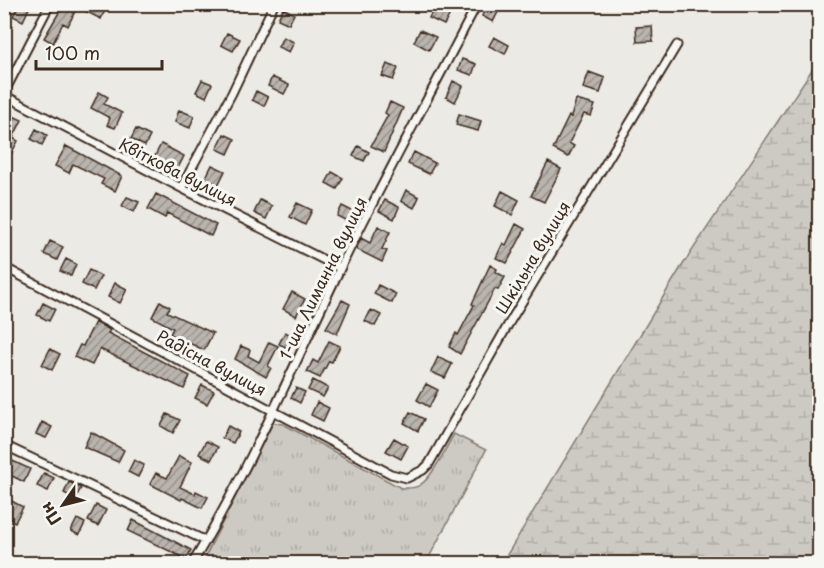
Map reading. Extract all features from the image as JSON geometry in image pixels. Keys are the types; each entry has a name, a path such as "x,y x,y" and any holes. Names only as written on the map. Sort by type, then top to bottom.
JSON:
{"street":[{"path":"4,94 50,4"},
{"path":"180,188 232,93 274,4"},
{"name":"1-ша Лиманна вулиця","path":"192,564 273,410 340,268 477,4"},
{"name":"Шкільна вулиця","path":"407,478 423,470 429,464 508,325 677,45"},
{"name":"Квіткова вулиця","path":"4,94 180,188 340,268"},
{"name":"Радісна вулиця","path":"4,267 390,474 407,478"},
{"path":"4,445 206,541"}],"green space":[{"path":"819,63 819,563 502,563 680,269 815,65"},
{"path":"273,423 283,424 401,488 415,487 425,481 454,434 486,450 426,563 202,563"}],"building":[{"path":"19,4 31,4 23,21 13,16"},
{"path":"64,4 108,4 101,19 77,7 68,26 63,23 53,43 44,38"},
{"path":"435,6 450,14 444,25 429,18"},
{"path":"487,6 498,12 493,22 482,16"},
{"path":"283,8 294,14 289,24 278,19"},
{"path":"652,26 653,41 637,42 636,27"},
{"path":"420,30 436,37 429,50 414,42"},
{"path":"227,33 240,39 233,51 221,45"},
{"path":"283,37 294,42 289,52 278,47"},
{"path":"494,37 509,45 505,54 489,46"},
{"path":"462,59 476,64 472,75 458,70"},
{"path":"387,64 398,68 393,80 382,76"},
{"path":"589,72 605,78 600,93 583,88"},
{"path":"272,77 289,85 284,94 268,86"},
{"path":"202,80 212,84 206,97 196,92"},
{"path":"453,81 463,86 455,102 446,97"},
{"path":"256,91 268,97 264,106 252,100"},
{"path":"99,92 108,97 104,104 122,113 115,128 107,125 110,118 91,108"},
{"path":"576,100 595,105 591,116 584,114 569,143 574,146 568,157 553,149 569,116 571,117"},
{"path":"390,102 403,108 384,152 371,146 388,115 385,113"},
{"path":"179,110 194,116 190,128 175,122"},
{"path":"459,114 481,121 478,131 456,125"},
{"path":"11,115 22,120 13,138 18,141 4,167 4,128"},
{"path":"36,129 47,135 42,145 31,139"},
{"path":"136,129 150,136 145,146 131,139"},
{"path":"224,134 235,139 228,154 217,149"},
{"path":"161,144 184,156 177,170 154,158"},
{"path":"66,146 122,176 115,191 101,184 104,179 73,164 69,173 55,166"},
{"path":"358,146 369,152 364,161 353,156"},
{"path":"414,152 435,163 429,174 408,164"},
{"path":"548,162 561,169 544,202 531,196"},
{"path":"212,165 225,171 218,185 205,179"},
{"path":"332,172 343,178 337,189 326,183"},
{"path":"406,190 419,197 414,208 401,201"},
{"path":"502,191 519,200 512,215 495,206"},
{"path":"156,194 216,225 211,236 167,213 165,218 148,209"},
{"path":"127,197 139,202 134,212 122,206"},
{"path":"260,200 272,206 266,219 254,213"},
{"path":"385,200 399,207 394,219 379,211"},
{"path":"297,203 312,210 305,225 290,217"},
{"path":"342,206 354,212 349,222 337,216"},
{"path":"516,224 525,229 507,263 496,258 503,243 506,245"},
{"path":"378,226 390,232 382,249 387,251 382,262 356,249 361,238 370,243"},
{"path":"50,241 63,247 57,260 44,254"},
{"path":"66,259 76,264 71,276 60,271"},
{"path":"490,265 505,277 498,290 495,289 460,354 449,347 474,305 472,304"},
{"path":"89,270 101,276 94,290 82,284"},
{"path":"115,283 127,289 120,303 108,297"},
{"path":"378,285 396,294 392,303 374,294"},
{"path":"292,292 305,299 296,316 283,309"},
{"path":"342,300 350,304 337,334 326,328"},
{"path":"160,301 170,307 167,312 213,333 204,350 170,334 173,328 152,317"},
{"path":"43,303 55,309 49,321 37,315"},
{"path":"371,310 381,315 375,326 365,321"},
{"path":"95,322 110,330 108,333 190,376 184,389 100,349 92,365 74,357 80,345 83,346"},
{"path":"285,332 295,337 289,349 279,344"},
{"path":"329,341 340,346 320,378 307,372 313,360 318,363"},
{"path":"269,342 278,346 268,366 271,368 266,377 235,359 241,346 250,350 248,356 259,362"},
{"path":"50,349 60,354 52,370 42,365"},
{"path":"438,357 452,364 445,378 431,372"},
{"path":"313,380 328,388 323,397 308,390"},
{"path":"426,384 438,390 429,407 417,400"},
{"path":"202,385 214,391 207,404 195,398"},
{"path":"296,388 305,392 300,403 291,398"},
{"path":"317,402 329,408 323,421 311,415"},
{"path":"410,412 424,419 418,431 404,423"},
{"path":"167,414 180,420 173,433 161,426"},
{"path":"42,422 52,427 46,438 36,434"},
{"path":"228,426 239,432 233,443 222,438"},
{"path":"91,432 124,450 118,462 84,447"},
{"path":"394,438 408,446 401,459 386,451"},
{"path":"206,441 218,447 211,460 199,454"},
{"path":"179,456 192,462 180,487 208,497 202,508 150,484 156,473 167,478"},
{"path":"4,457 30,469 24,482 4,472"},
{"path":"134,460 144,465 138,477 128,472"},
{"path":"44,473 54,478 48,491 37,486"},
{"path":"69,482 81,488 75,499 64,493"},
{"path":"4,497 23,507 15,522 4,516"},
{"path":"96,505 106,510 98,526 88,521"},
{"path":"77,519 85,523 79,535 71,531"},
{"path":"133,520 191,550 186,559 128,531"}]}
